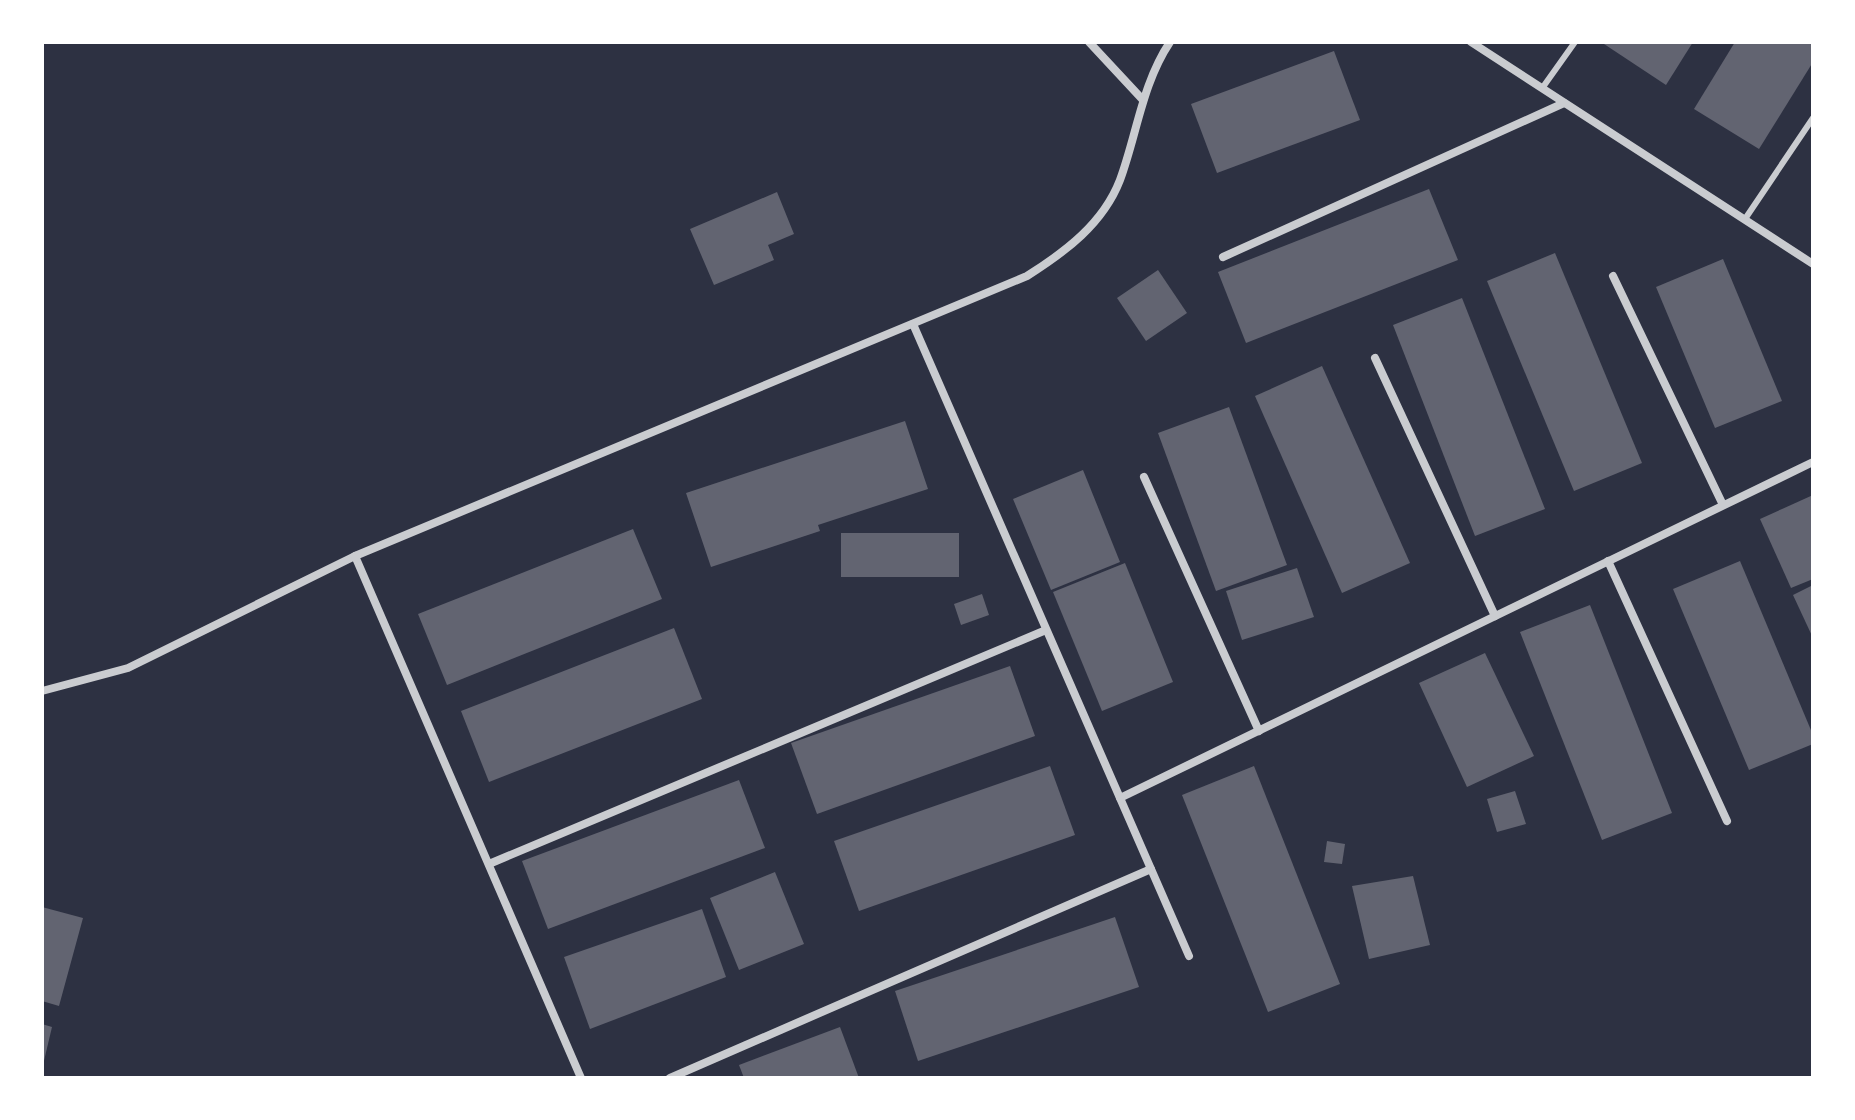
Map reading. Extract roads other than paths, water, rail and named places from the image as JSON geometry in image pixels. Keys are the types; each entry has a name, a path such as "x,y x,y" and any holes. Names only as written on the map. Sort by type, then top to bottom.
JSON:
{"street":[{"path":"1089,42 1143,100"},
{"path":"42,691 128,668 355,556 1027,276 1059,256 1091,228 1119,183 1155,64 1170,42"},
{"path":"1471,42 1813,264"},
{"path":"1223,257 1564,103"},
{"path":"1613,276 1723,505"},
{"path":"913,324 1189,956"},
{"path":"1375,358 1495,616"},
{"path":"1120,798 1813,462"},
{"path":"1144,477 1259,731"},
{"path":"355,556 581,1078"},
{"path":"1608,561 1727,821"},
{"path":"489,864 1046,630"},
{"path":"670,1078 1151,869"}],"lane":[{"path":"1543,87 1575,42"},
{"path":"1745,219 1813,118"}]}
